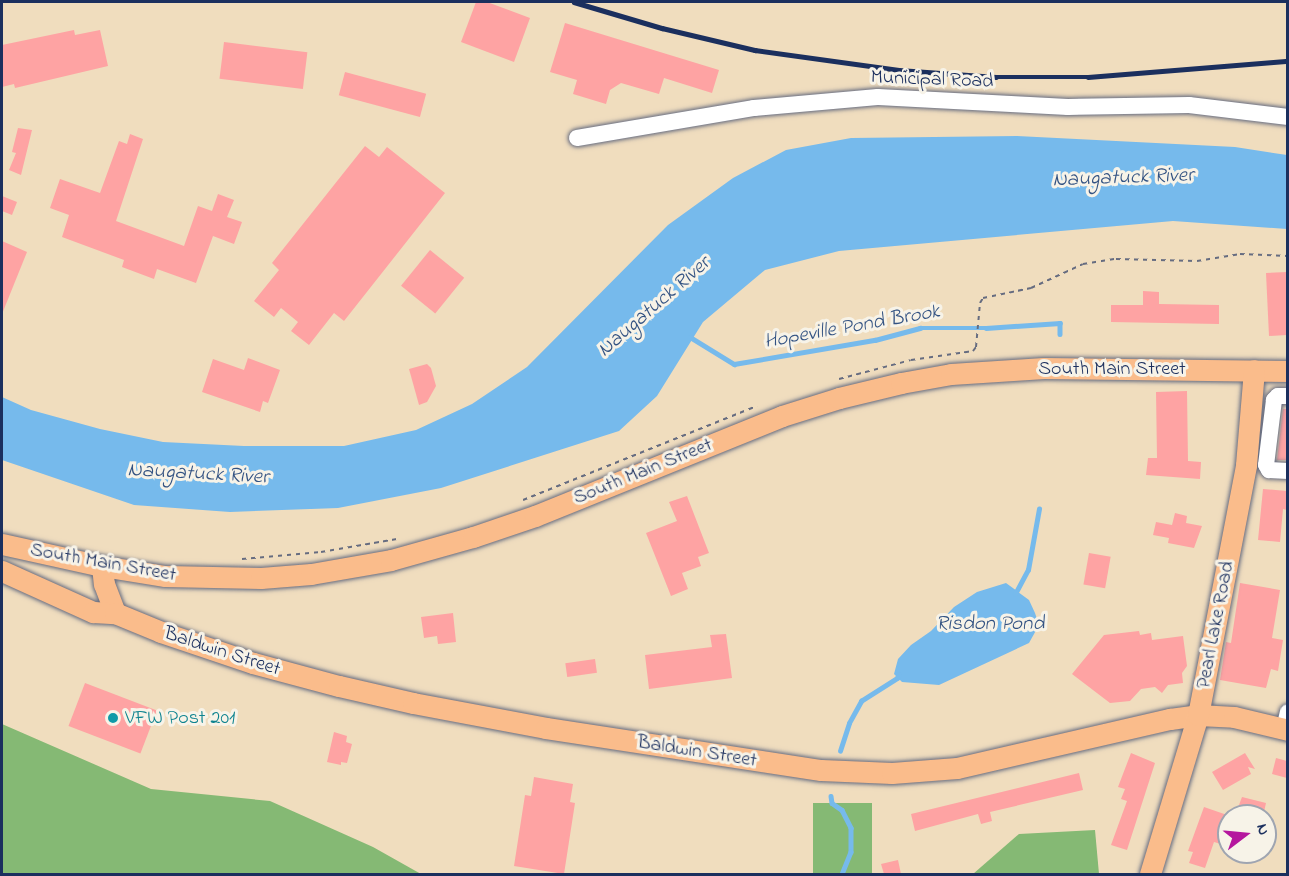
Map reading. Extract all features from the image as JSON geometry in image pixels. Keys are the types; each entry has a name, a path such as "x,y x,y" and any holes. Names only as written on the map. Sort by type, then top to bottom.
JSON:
{"main road":[{"name":"South Main Street","path":"2,544 102,566 165,576 261,578 328,572 391,560 473,537 525,519 802,409 927,378 1044,368 1287,370"},
{"name":"Pearl Lake Road","path":"1150,874 1198,716 1246,465 1254,370"},
{"path":"102,566 104,584 115,613"},
{"name":"Baldwin Street","path":"2,571 88,611 115,613 160,632 254,663 384,697 546,728 821,770 891,773 957,768 1170,719 1198,716 1234,717 1286,724"}],"street":[{"name":"Municipal Road","path":"577,138 754,108 879,97 1068,107 1189,105 1287,117"},
{"path":"1287,396 1278,396 1274,400 1266,465 1269,470 1287,471"}],"path":[{"path":"829,382 911,360 973,351 976,344 981,300 1031,288 1075,267 1100,261 1197,261 1240,254 1287,256"},
{"path":"516,503 762,404"},
{"path":"234,559 321,552 398,538"}],"green space":[{"path":"2,724 151,789 270,801 373,847 421,874 2,874"},
{"path":"813,803 872,803 872,874 813,874"},
{"path":"1095,830 1099,874 973,874 1019,834"}],"water":[{"name":"Naugatuck River","path":"1017,136 1235,147 1287,155 1287,229 1173,221 839,251 765,270 703,322 657,396 619,431 441,488 338,508 230,512 134,505 2,460 2,397 31,410 100,429 163,442 244,446 344,446 416,430 472,404 527,367 668,225 733,178 786,150 851,138"},
{"name":"Risdon Pond","path":"1006,583 1029,600 1035,613 1039,625 1029,643 939,685 902,682 894,674 898,659 911,645 931,631 954,607 977,592"}],"building":[{"path":"476,2 487,2 530,18 514,62 461,42"},
{"path":"565,23 719,70 712,93 664,78 659,94 621,83 610,90 606,104 573,94 577,80 550,72"},
{"path":"74,30 75,35 100,30 108,66 15,88 14,84 2,87 2,45"},
{"path":"224,42 307,52 303,89 219,79"},
{"path":"345,72 426,94 420,117 339,95"},
{"path":"18,128 32,130 21,175 9,170 16,153 12,152"},
{"path":"130,134 143,139 116,221 184,246 198,206 212,211 218,194 234,200 227,217 242,222 234,244 213,236 196,283 157,269 154,279 122,267 124,260 62,237 69,215 50,208 60,179 100,193 119,141 127,144"},
{"path":"365,146 379,157 387,147 445,193 344,321 334,313 309,345 291,331 298,322 281,308 274,317 254,301 279,270 272,263"},
{"path":"2,196 17,202 12,215 2,211"},
{"path":"2,241 27,252 2,314"},
{"path":"430,250 464,278 435,313 401,286"},
{"path":"1287,272 1287,335 1269,336 1266,273"},
{"path":"1143,291 1159,292 1159,304 1219,305 1219,324 1111,322 1111,305 1143,305"},
{"path":"248,358 280,370 268,403 263,401 260,412 202,392 213,359 244,370"},
{"path":"427,364 431,368 436,386 427,402 419,405 409,369"},
{"path":"1187,391 1188,461 1201,462 1200,479 1146,475 1148,458 1157,458 1156,392"},
{"path":"1283,409 1287,409 1287,460 1277,460"},
{"path":"1263,489 1287,491 1287,510 1283,509 1280,542 1258,540"},
{"path":"687,496 709,553 698,557 701,566 682,573 688,589 671,596 646,533 677,521 669,502"},
{"path":"1175,513 1187,516 1186,523 1202,526 1194,548 1168,543 1169,538 1153,535 1156,522 1172,525"},
{"path":"1089,553 1111,557 1105,588 1083,585"},
{"path":"1240,583 1280,590 1272,638 1283,640 1278,671 1271,669 1266,688 1220,680 1226,642 1231,643"},
{"path":"453,613 456,642 438,644 437,636 424,638 421,617"},
{"path":"1139,631 1140,635 1151,633 1152,640 1183,636 1187,666 1182,673 1183,683 1168,685 1162,693 1155,687 1141,689 1130,701 1110,703 1072,674 1104,635"},
{"path":"726,634 732,678 649,689 645,655 712,647 710,635"},
{"path":"595,659 597,673 567,677 565,663"},
{"name":"VFW Post 201","path":"85,683 157,711 140,754 69,726"},
{"path":"334,732 347,736 346,742 352,744 347,763 341,762 341,765 327,762"},
{"path":"1131,753 1155,763 1127,850 1111,845 1127,801 1121,799 1125,789 1118,787"},
{"path":"1245,753 1255,769 1248,767 1251,774 1223,790 1212,772"},
{"path":"1276,758 1287,761 1287,778 1272,774"},
{"path":"1079,773 1083,790 990,812 992,821 981,824 978,814 915,831 911,814"},
{"path":"534,777 573,784 570,802 575,803 564,874 514,866 525,795 531,796"},
{"path":"1242,797 1266,803 1266,804 1239,804"},
{"path":"1204,807 1217,812 1217,843 1214,842 1205,868 1189,863 1193,852 1188,851"},
{"path":"898,860 901,874 884,874 881,864"}],"waterway":[{"name":"Hopeville Pond Brook","path":"690,337 734,364 875,340 920,328 986,328 1060,323 1060,334"},
{"name":"Hopeville Pond Brook","path":"1015,594 1028,570 1039,509"},
{"name":"Hopeville Pond Brook","path":"840,751 849,723 861,701 897,678 899,674"},
{"name":"Hopeville Pond Brook","path":"831,796 832,803 842,810 851,828 851,852 842,874"}],"railway":[{"path":"574,2 662,28 755,50 899,70 996,77 1088,77 1288,61"}],"place":[{"name":"VFW Post 201","path":"113,718"}]}
